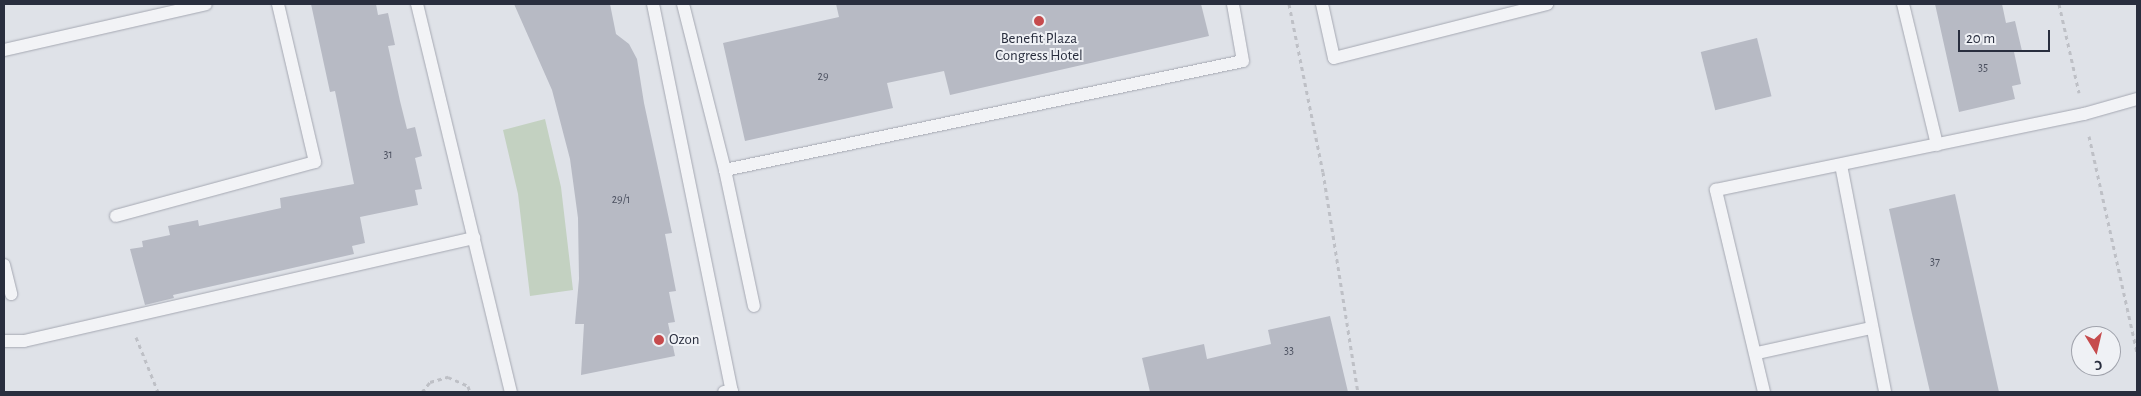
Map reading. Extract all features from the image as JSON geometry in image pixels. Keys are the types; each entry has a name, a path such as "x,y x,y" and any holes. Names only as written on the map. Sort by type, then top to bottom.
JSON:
{"lane":[{"path":"4,50 206,4"},
{"path":"116,216 315,162 278,4"},
{"path":"417,4 511,392"},
{"path":"653,4 732,390 724,392"},
{"path":"683,4 725,170 754,306"},
{"path":"725,170 1243,61 1233,4"},
{"path":"1322,4 1334,58 1547,4"},
{"path":"1903,4 1937,145"},
{"path":"1764,392 1757,353 1716,190 2084,114 2137,99"},
{"path":"1841,165 1871,328 1885,392"},
{"path":"4,342 24,341 474,238"},
{"path":"4,265 11,294"},
{"path":"1757,353 1871,328"}],"path":[{"path":"1289,4 1323,172 1358,392"},
{"path":"2059,4 2137,353"},
{"path":"128,317 158,392"},
{"path":"422,392 430,382 448,377 468,386 470,392"}],"green space":[{"path":"545,119 561,187 573,290 530,296 518,194 503,130"}],"building":[{"path":"311,4 376,4 378,15 388,13 395,45 388,46 400,101 407,129 415,127 422,156 415,158 422,189 415,190 418,205 360,217 365,243 352,246 354,254 173,295 174,298 145,305 130,249 143,247 142,241 170,235 168,226 198,220 199,226 281,208 280,198 354,184 335,91 330,92"},
{"path":"514,4 610,4 616,34 629,44 637,59 644,103 672,233 665,234 676,291 669,292 675,322 668,323 675,356 581,375 584,324 575,324 579,279 578,218 570,159 552,90"},
{"path":"836,4 1201,4 1209,36 950,95 944,71 887,83 893,108 745,141 723,43 839,17"},
{"path":"1935,4 2002,4 2006,23 2015,21 2022,51 2014,52 2021,84 2012,86 2015,99 1959,112"},
{"path":"1757,38 1772,96 1715,110 1701,52"},
{"path":"1955,194 1999,392 1930,392 1912,314 1889,209"},
{"path":"1330,316 1348,392 1150,392 1142,358 1204,344 1207,359 1271,344 1268,330"}],"place":[{"name":"Benefit Plaza Congress Hotel","path":"1039,21"},
{"name":"Ozon","path":"659,340"}]}
